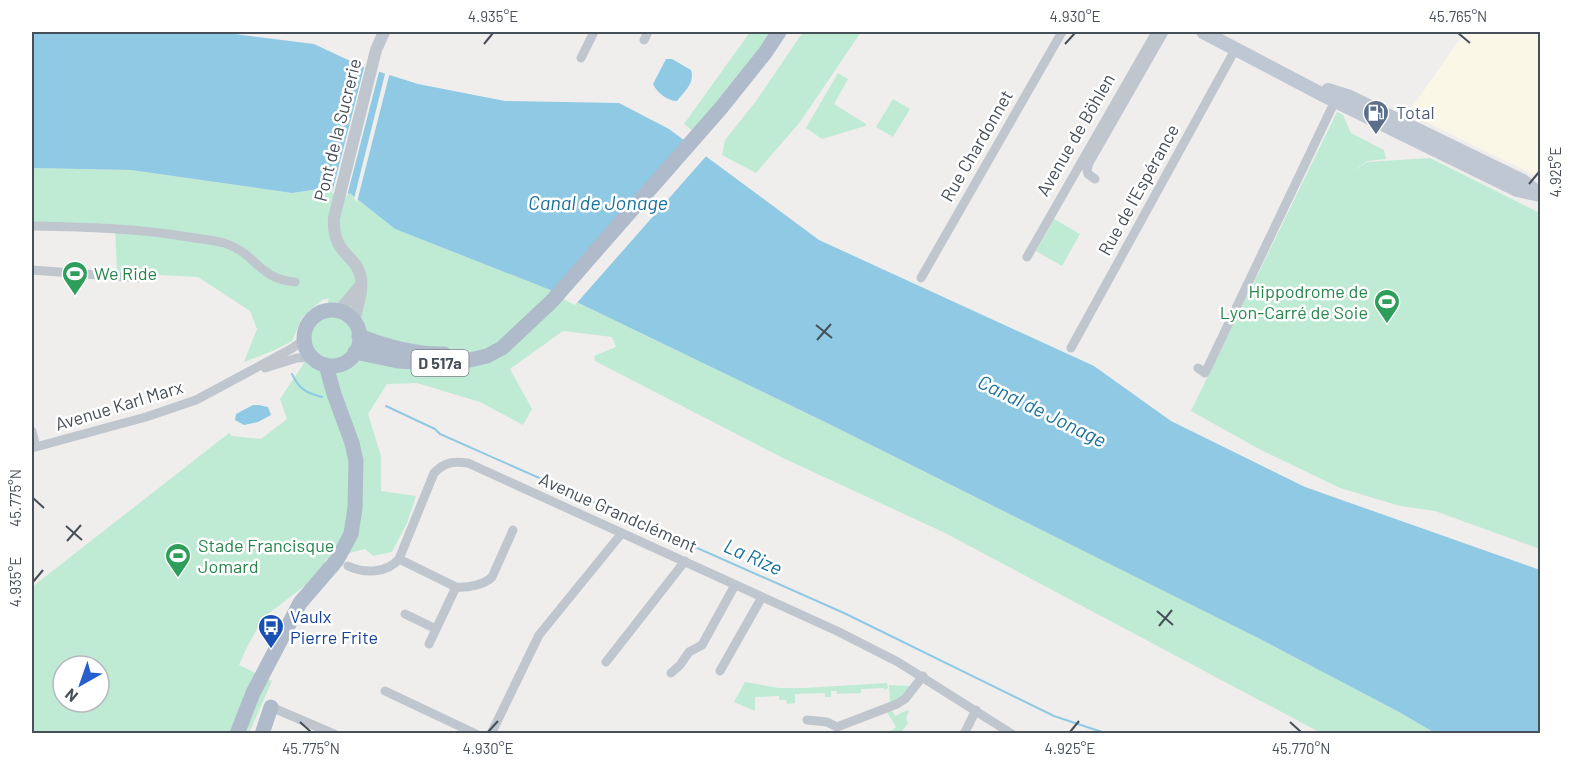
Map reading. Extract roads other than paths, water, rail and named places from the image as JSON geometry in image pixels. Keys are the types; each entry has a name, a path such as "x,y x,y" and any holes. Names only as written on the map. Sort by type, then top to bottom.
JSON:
{"main road":[{"name":"D 517a","path":"355,352 398,361 434,363 461,362 487,356 502,348 541,312 706,125 752,71 779,32"},
{"path":"1203,32 1340,103 1517,189 1540,195"},
{"path":"1311,88 1324,89 1350,97 1523,181 1540,195"},
{"path":"1340,103 1346,101 1368,106"},
{"path":"323,311 339,311 354,321 359,336 355,352 341,364 326,365 312,357 304,340 305,329 314,316 323,311"},
{"name":"D 517a","path":"359,336 409,350 440,354 466,352 518,334"},
{"path":"237,734 253,693 300,603 337,560 351,534 356,460 326,365"},
{"path":"262,734 272,707"}],"street":[{"name":"Pont de la Sucrerie","path":"361,283 358,269 346,256 336,239 333,230 334,218 376,50 384,32"},
{"path":"581,58 594,32"},
{"name":"Rue Chardonnet","path":"921,278 1062,32"},
{"name":"Avenue de Böhlen","path":"1027,257 1156,32"},
{"path":"1095,179 1088,174 1089,163 1164,32"},
{"name":"Rue de l'Espérance","path":"1071,348 1236,48"},
{"path":"1198,368 1205,373 1340,103"},
{"path":"32,226 115,227 157,231 225,243 244,252 269,276 281,281 295,282"},
{"path":"32,270 138,278"},
{"path":"339,311 361,283"},
{"path":"354,321 361,283"},
{"name":"Avenue Karl Marx","path":"34,448 146,417 196,400 304,340"},
{"name":"Avenue Karl Marx","path":"245,374 297,358 312,357"},
{"path":"32,430 34,448"},
{"name":"Avenue Grandclément","path":"399,560 434,473 453,461 468,463 837,631 923,676 1012,734"},
{"path":"348,566 365,570 385,570 399,560 456,587 464,588 488,581 492,577 513,530"},
{"path":"491,734 539,635 622,533"},
{"path":"606,662 685,561"},
{"path":"671,673 689,652 702,645 735,585"},
{"path":"429,644 456,587"},
{"path":"720,671 762,597"},
{"path":"405,614 436,629"},
{"path":"807,720 827,722 837,727 905,699 923,676"},
{"path":"385,691 476,734"},
{"path":"272,707 310,728 334,734"},
{"path":"964,734 976,710"}],"water":[{"name":"Canal de Jonage","path":"32,32 219,32 314,44 361,66 418,84 505,101 619,103 669,129 819,240 1094,366 1171,421 1305,487 1540,570 1540,733 1435,733 1260,639 829,424 558,293 395,229 351,194 326,188 292,193 131,170 32,168"},
{"path":"666,59 672,59 691,70 692,79 677,101 663,96 653,84"},
{"path":"253,405 268,407 271,415 258,422 244,425 235,420 236,414"}],"waterway":[{"name":"La Rize","path":"292,374 304,390 322,397"},
{"name":"La Rize","path":"386,406 435,429 440,434 844,613 1054,716 1108,734"}],"place":[{"name":"Total","path":"1376,136"},
{"name":"We Ride","path":"75,297"},
{"name":"Hippodrome de Lyon-Carré de Soie","path":"1387,325"},
{"name":"Stade Francisque Jomard","path":"178,579"},
{"name":"Vaulx Pierre Frite","path":"271,650"}]}
